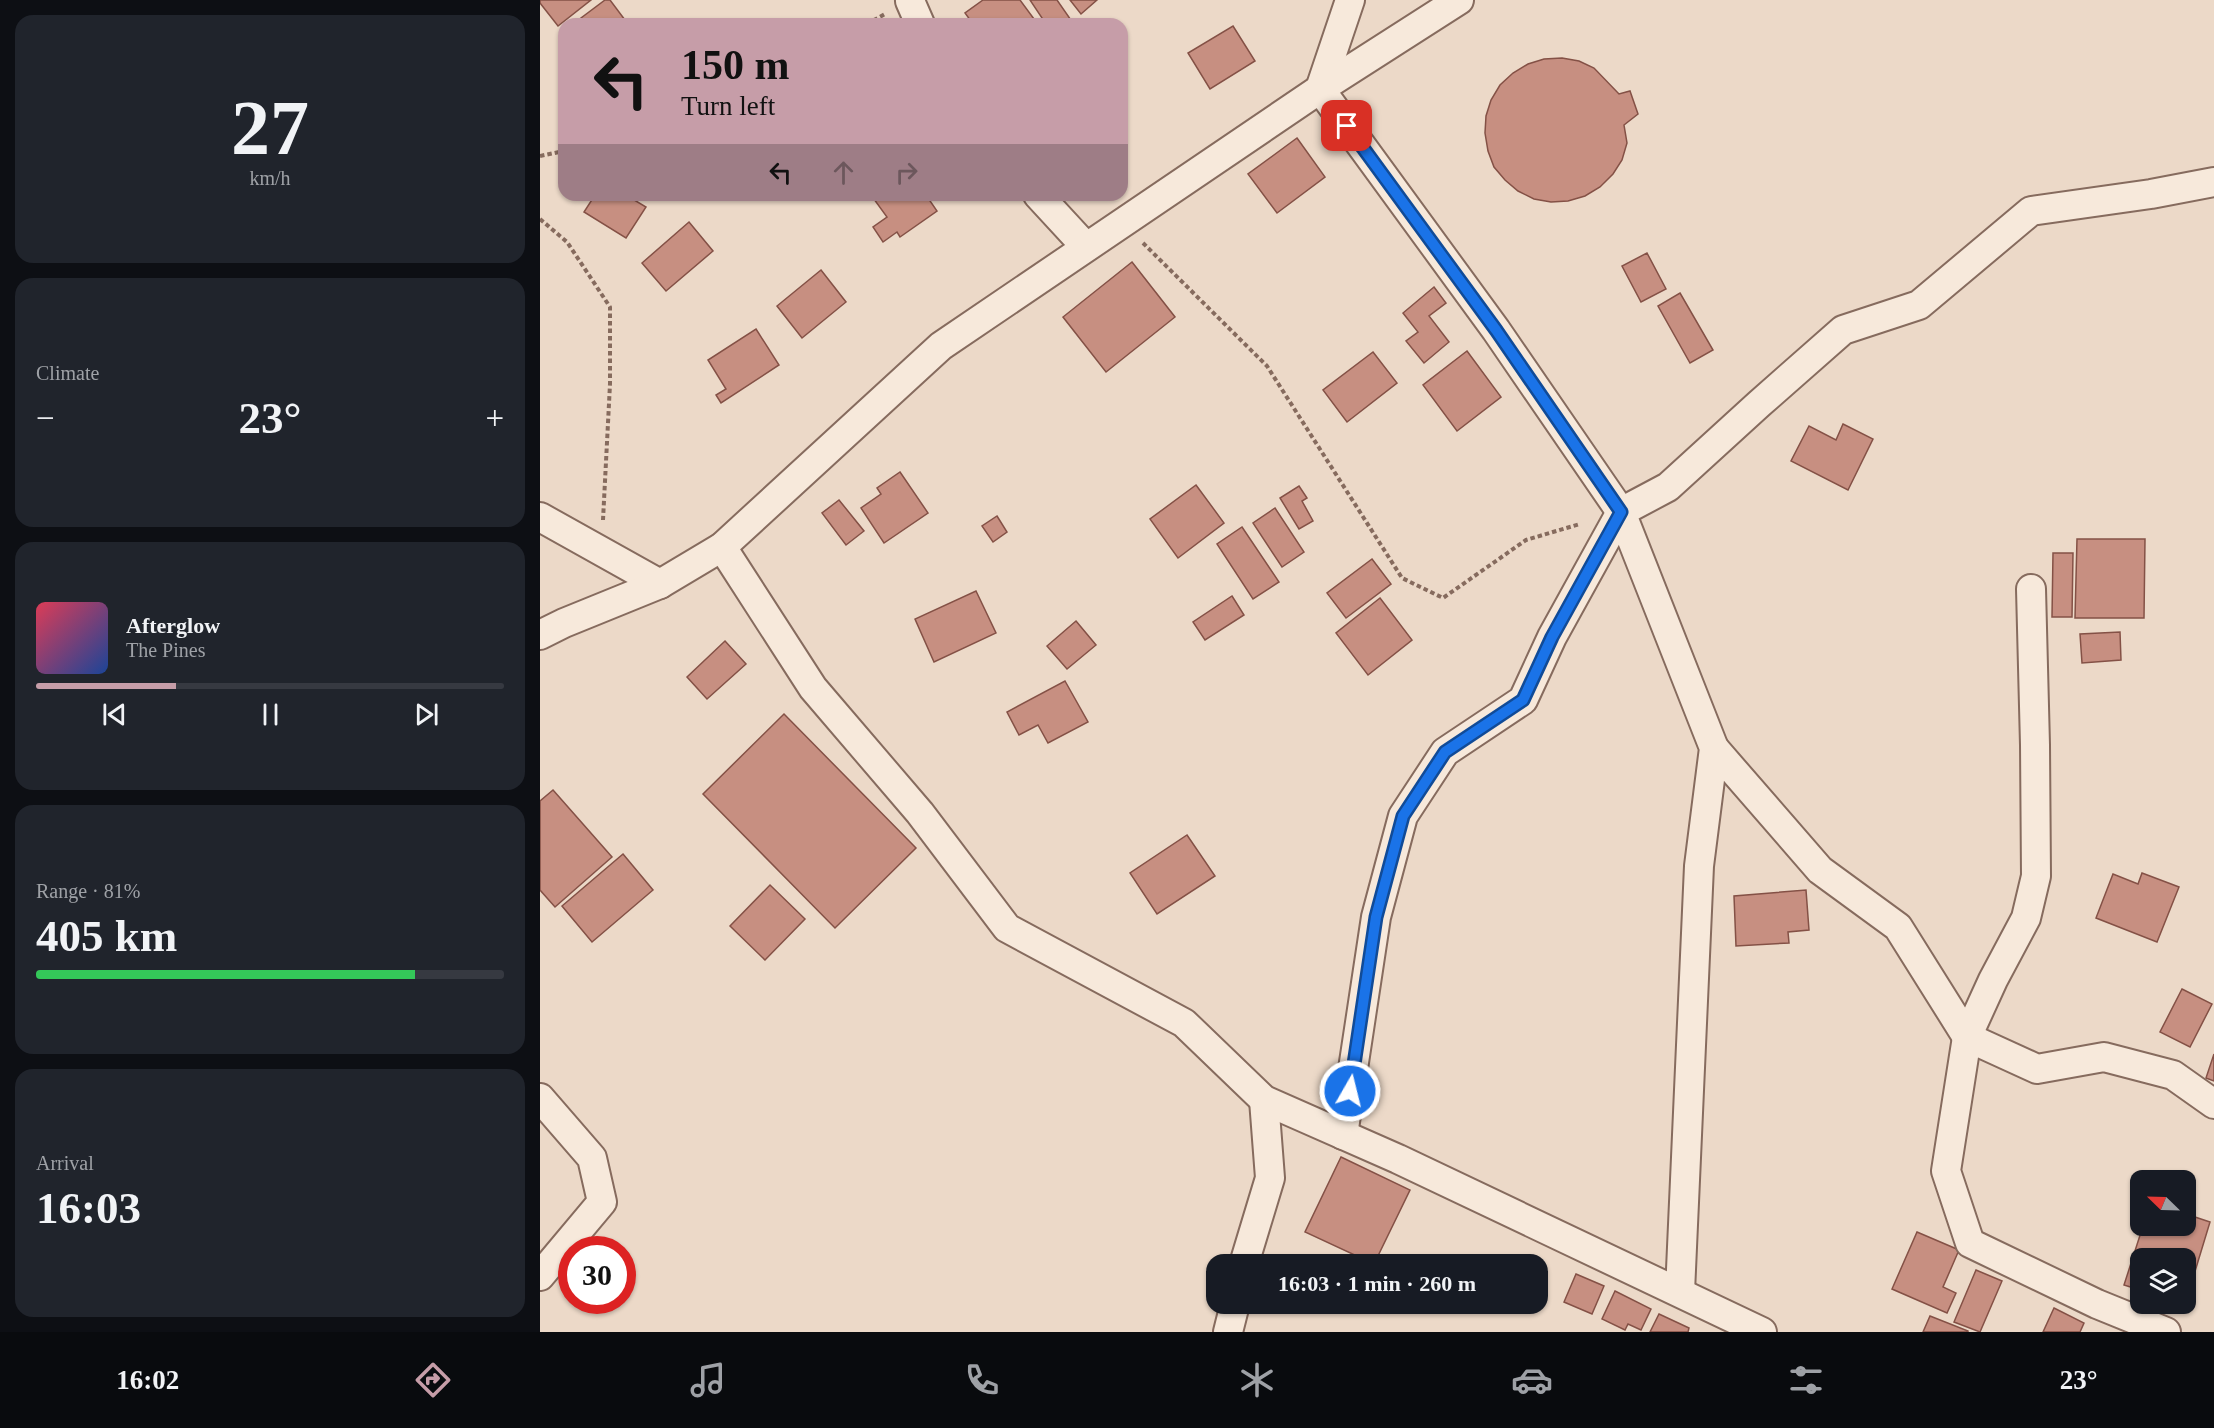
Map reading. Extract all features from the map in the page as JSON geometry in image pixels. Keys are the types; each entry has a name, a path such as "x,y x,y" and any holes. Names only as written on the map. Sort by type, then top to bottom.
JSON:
{"street":[{"path":"1320,89 1350,0"},
{"path":"540,635 660,584 722,547 941,346 1320,89 1459,0"},
{"path":"1320,89 1496,330 1621,512 1714,748 1820,870 1898,927 1967,1037 2037,1069 2104,1057 2173,1075 2214,1104"},
{"path":"1343,1135 1376,917 1403,816 1445,752 1523,700 1552,637 1621,512 1668,487 1843,330 1919,306 2031,211 2151,194 2214,182"},
{"path":"1044,201 1086,246"},
{"path":"540,517 660,584"},
{"path":"722,547 813,687 920,813 1007,928 1184,1023 1264,1100 1762,1332"},
{"path":"2031,589 2036,745 2036,876 2026,918 1993,980 1967,1037 1946,1171 1970,1243 2097,1304 2166,1332"},
{"path":"1680,1292 1700,866 1714,748"},
{"path":"540,1098 592,1158 602,1202 540,1276"},
{"path":"1248,1254 1270,1178 1264,1100"},
{"path":"1228,1332 1232,1314"}],"path":[{"path":"540,156 558,152"},
{"path":"540,219 567,242 610,307 610,384 601,550"},
{"path":"1122,222 1267,366 1402,578 1443,598 1526,540 1621,512"}],"building":[{"path":"540,0 591,0 568,18 558,18 558,26"},
{"path":"605,0 610,0 624,18 581,18"},
{"path":"983,0 1020,0 1033,18 969,18 965,13"},
{"path":"1030,0 1057,0 1070,18 1042,18"},
{"path":"1070,0 1097,0 1081,14"},
{"path":"1233,26 1255,61 1210,89 1188,53"},
{"path":"1562,58 1579,61 1594,68 1619,94 1630,91 1638,114 1624,125 1627,143 1622,160 1613,174 1600,187 1585,196 1568,201 1551,202 1534,199 1518,191 1494,167 1485,133 1486,116 1491,100 1500,85 1513,73 1528,64 1544,59"},
{"path":"1297,138 1325,177 1277,213 1248,174"},
{"path":"591,201 636,201 646,207 626,238 584,212"},
{"path":"875,201 930,201 937,211 900,237 897,232 883,242 873,227 887,217"},
{"path":"689,222 713,251 666,291 642,263"},
{"path":"1647,253 1666,289 1641,302 1622,266"},
{"path":"1132,262 1175,317 1106,372 1063,317"},
{"path":"821,270 846,302 802,338 777,306"},
{"path":"1434,287 1446,303 1429,316 1449,342 1424,363 1406,341 1418,332 1403,313"},
{"path":"1680,293 1713,350 1690,363 1658,306"},
{"path":"756,329 779,365 721,403 716,395 726,389 708,360"},
{"path":"1467,351 1501,397 1457,431 1423,385"},
{"path":"1373,352 1397,383 1347,422 1323,390"},
{"path":"1843,424 1873,439 1848,490 1791,461 1809,426 1836,440"},
{"path":"900,472 928,513 884,543 861,508 881,494 877,488"},
{"path":"1196,485 1224,523 1178,558 1150,519"},
{"path":"1299,486 1307,498 1302,501 1313,521 1299,529 1280,498"},
{"path":"839,500 864,531 846,545 822,513"},
{"path":"1275,508 1304,552 1282,567 1253,523"},
{"path":"997,516 1007,532 993,542 982,526"},
{"path":"1242,527 1279,582 1253,599 1217,544"},
{"path":"2077,539 2145,539 2144,618 2075,618"},
{"path":"2053,553 2073,553 2072,617 2052,617"},
{"path":"1372,559 1391,584 1346,618 1327,593"},
{"path":"976,591 996,633 934,662 915,619"},
{"path":"1232,596 1244,615 1205,640 1193,622"},
{"path":"1380,598 1412,640 1368,675 1336,633"},
{"path":"1076,621 1096,645 1067,669 1047,646"},
{"path":"2120,632 2121,660 2082,663 2080,634"},
{"path":"725,641 746,664 707,699 687,677"},
{"path":"1065,681 1088,722 1048,743 1038,725 1019,735 1007,712"},
{"path":"784,714 916,848 835,928 703,794"},
{"path":"553,790 612,857 555,907 540,890 540,801"},
{"path":"1187,835 1215,876 1157,914 1130,873"},
{"path":"623,854 653,890 592,942 562,906"},
{"path":"2142,873 2179,887 2157,942 2096,918 2113,874 2138,884"},
{"path":"770,885 805,919 765,960 730,926"},
{"path":"1806,890 1809,930 1788,932 1789,943 1736,946 1734,896"},
{"path":"2182,989 2212,1004 2190,1047 2160,1032"},
{"path":"2214,1054 2214,1081 2206,1078"},
{"path":"1341,1157 1410,1190 1379,1254 1352,1254 1305,1232"},
{"path":"2196,1217 2210,1222 2196,1268 2196,1248 2136,1248 2140,1236 2196,1236"},
{"path":"1917,1232 1959,1250 1943,1287 1956,1293 1947,1313 1892,1289"},
{"path":"2130,1266 2130,1287 2124,1285"},
{"path":"1976,1270 2002,1281 1980,1332 1954,1322"},
{"path":"1576,1274 1604,1286 1592,1314 1564,1302"},
{"path":"1615,1291 1651,1309 1641,1330 1628,1324 1625,1330 1602,1319"},
{"path":"2054,1308 2084,1323 2080,1332 2043,1332"},
{"path":"1659,1314 1689,1328 1688,1332 1650,1332"},
{"path":"1930,1316 1968,1331 1968,1332 1923,1332"}],"route":[{"path":"1347,126 1496,330 1621,512 1552,637 1523,700 1445,752 1403,816 1376,917 1350,1091"}]}
